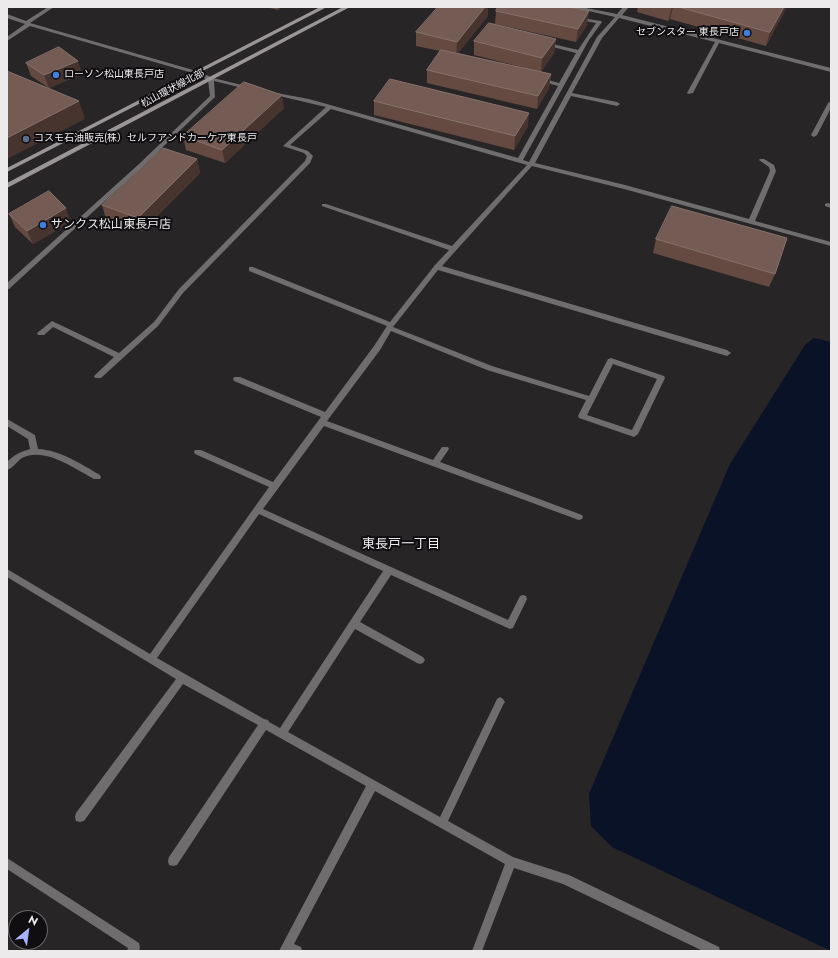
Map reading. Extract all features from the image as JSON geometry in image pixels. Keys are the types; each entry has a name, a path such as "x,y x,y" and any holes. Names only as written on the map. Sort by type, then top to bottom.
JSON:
{"street":[{"path":"7,39 51,7"},
{"name":"松山環状線北部","path":"7,170 324,7"},
{"name":"松山環状線北部","path":"7,186 347,7"},
{"path":"574,7 618,16 831,70"},
{"path":"152,659 275,486 377,348 390,326 453,249 531,164 600,37 626,7"},
{"path":"7,16 28,24 198,73 211,79 256,89"},
{"path":"519,161 580,52 599,22 570,16"},
{"path":"690,93 718,41"},
{"path":"535,42 580,52"},
{"path":"531,78 562,85"},
{"path":"7,287 141,165 213,96 211,79"},
{"path":"263,90 329,106 519,161 625,187 831,244"},
{"path":"569,94 616,104"},
{"path":"814,135 831,103"},
{"path":"98,376 156,324 181,291 308,162 310,156 306,152 286,146 329,106"},
{"path":"751,222 773,171 772,166 762,160"},
{"path":"324,205 453,249"},
{"path":"437,268 727,353"},
{"path":"251,269 490,368 591,399"},
{"path":"41,333 52,324 120,357"},
{"path":"611,361 661,378 634,434 582,416 591,399 611,361"},
{"path":"237,379 324,419 435,464 579,517"},
{"path":"7,422 32,437 34,451"},
{"path":"435,464 445,449"},
{"path":"7,467 21,455 34,451 47,453 60,458 97,476"},
{"path":"198,452 275,486"},
{"path":"258,510 510,625 523,599"},
{"path":"282,733 389,570"},
{"path":"7,573 182,678 265,723 511,862 565,879 715,951"},
{"path":"354,624 420,660"},
{"path":"80,817 182,678"},
{"path":"442,823 500,702"},
{"path":"173,861 265,723"},
{"path":"298,951 286,948 373,784"},
{"path":"477,951 511,862"},
{"path":"7,863 135,947 132,951"}],"water":[{"path":"814,338 831,342 831,951 612,847 591,826 589,794 730,464 805,345"}],"building":[{"path":"438,7 485,7 457,42 416,32"},
{"path":"498,7 569,7 589,11 578,29 496,11"},
{"path":"679,7 784,7 770,32"},
{"path":"489,23 556,39 542,58 474,41"},
{"path":"59,47 78,61 44,75 26,63"},
{"path":"441,50 551,74 538,96 427,70"},
{"path":"7,71 79,101 7,138"},
{"path":"390,79 529,113 515,136 374,101"},
{"path":"244,82 282,95 222,150 183,136"},
{"path":"163,148 197,159 138,218 102,205"},
{"path":"49,191 66,208 27,231 9,214"},
{"path":"672,206 787,238 775,274 656,239"}],"place":[{"name":"セブンスター 東長戸店","path":"747,33"},
{"name":"ローソン松山東長戸店","path":"56,75"},
{"name":"コスモ石油販売(株）セルフアンドカーケア東長戸","path":"26,139"},
{"name":"サンクス松山東長戸店","path":"43,225"}],"district":[{"name":"東長戸一丁目","path":"401,545"}]}
